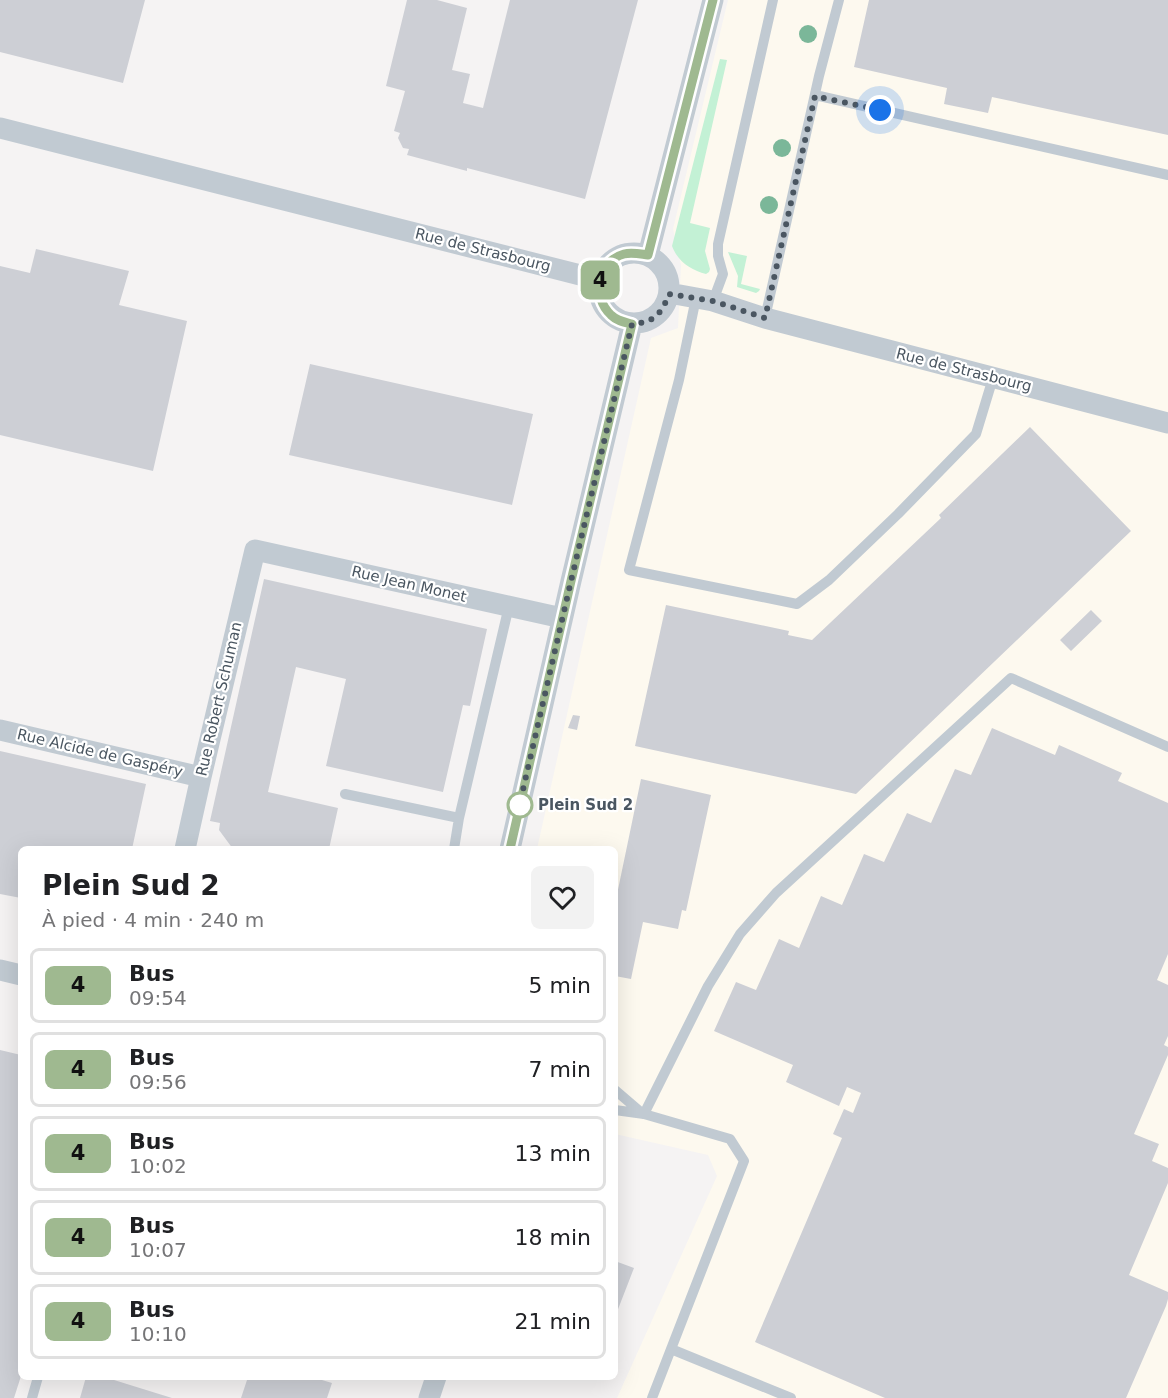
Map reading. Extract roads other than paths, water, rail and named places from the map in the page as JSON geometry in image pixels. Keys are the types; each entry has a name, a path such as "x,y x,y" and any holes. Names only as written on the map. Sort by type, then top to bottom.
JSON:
{"street":[{"path":"648,255 713,0"},
{"name":"Rue de Strasbourg","path":"0,128 600,280"},
{"path":"624,254 648,255 660,265 669,282 669,294 664,307 647,321 632,324 621,322 604,307 599,296 601,274 615,258 624,254"},
{"name":"Rue de Strasbourg","path":"669,294 704,299 765,318 1168,423"},
{"path":"511,846 632,324"},
{"name":"Rue Jean Monet","path":"255,550 562,618"},
{"name":"Rue Robert Schuman","path":"186,846 255,550"},
{"name":"Rue Alcide de Gaspéry","path":"0,730 201,777"},
{"path":"0,970 18,974"},
{"path":"429,1398 435,1380"}],"lane":[{"path":"773,0 718,244 717,252 723,274 704,299 679,380 629,570 797,604 829,580 976,434 993,378"},
{"path":"765,318 839,0"},
{"path":"815,96 1168,175"},
{"path":"454,846 509,606"},
{"path":"644,1114 708,986 740,934 776,893 1011,678 1168,747"},
{"path":"345,794 459,818"},
{"path":"618,1092 644,1114"},
{"path":"618,1110 644,1114 730,1139 744,1161 652,1398"},
{"path":"671,1348 791,1398"},
{"path":"32,1398 37,1380"}],"place":[{"name":"Plein Sud 2","path":"520,805"}]}
